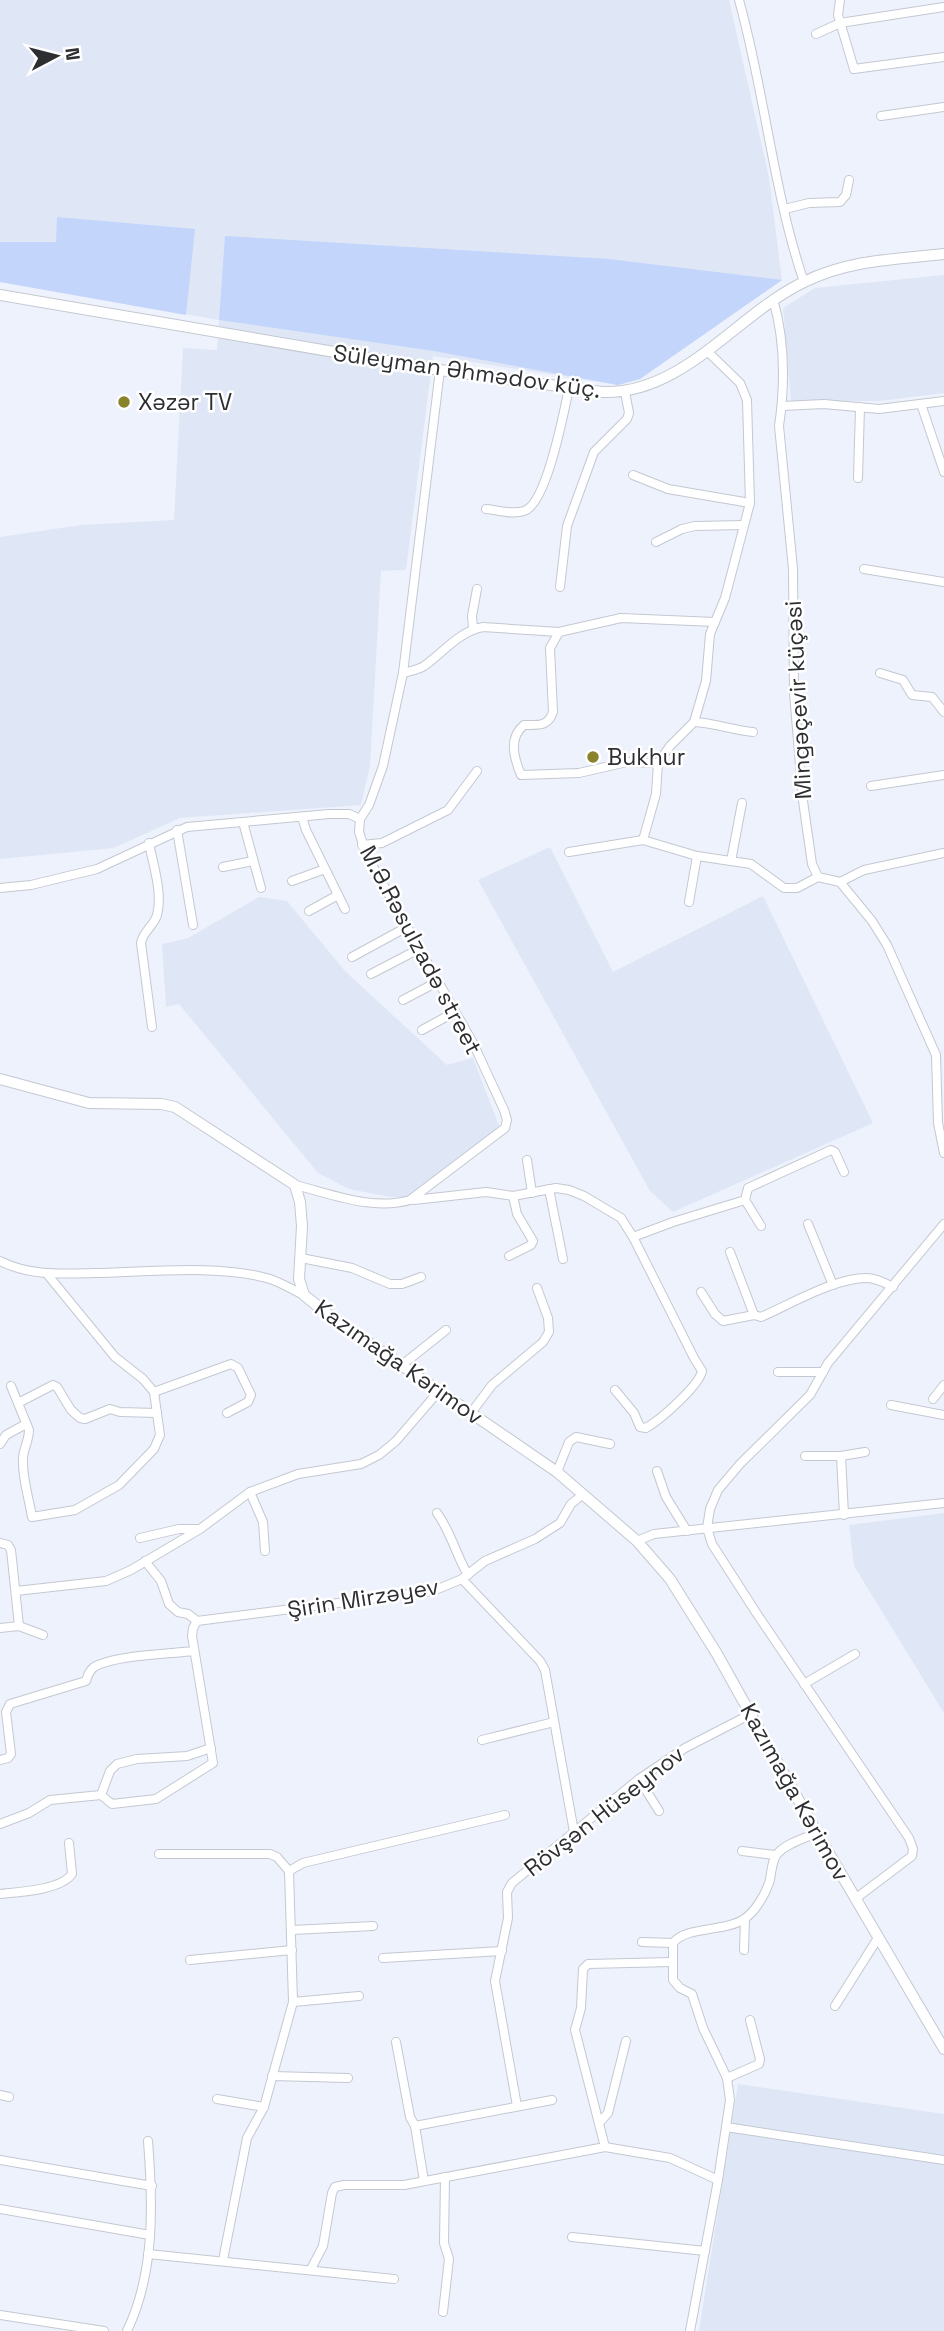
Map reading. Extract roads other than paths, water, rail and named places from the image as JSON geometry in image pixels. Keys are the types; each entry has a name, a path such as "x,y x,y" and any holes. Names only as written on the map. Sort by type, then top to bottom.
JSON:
{"street":[{"path":"739,0 753,50 785,209 804,282"},
{"path":"840,0 838,15 854,69 944,57"},
{"path":"816,34 840,23 944,7"},
{"path":"881,116 944,107"},
{"path":"785,209 810,203 840,202 846,195 849,180"},
{"name":"Süleyman Əhmədov küç.","path":"0,295 440,370 569,388 625,392 657,381 708,351 773,299 804,282 841,267 944,254"},
{"name":"Mingəçevir küçəsi","path":"773,299 780,322 782,342 782,406 779,426 793,569 794,692 803,802 812,864 818,877"},
{"path":"643,840 656,794 658,764 670,746 694,722 706,681 710,634 725,598 750,503 747,400 744,390 708,351"},
{"name":"M.Ə.Rəsulzadə street","path":"410,1200 505,1128 507,1120 473,1043 362,845 359,832 360,819 369,805 383,766 403,673 440,370"},
{"path":"485,509 513,513 525,511 535,502 549,469 569,388"},
{"path":"560,587 567,526 594,452 627,419 629,413 625,392"},
{"path":"782,406 824,404 879,409 944,401"},
{"path":"921,404 944,472"},
{"path":"858,478 860,407"},
{"path":"633,475 668,489 750,503"},
{"path":"656,542 682,529 695,526 744,525"},
{"path":"864,569 944,582"},
{"path":"474,629 472,616 477,589"},
{"path":"403,673 421,668 441,650 474,629 483,627 559,632 621,618 715,622"},
{"path":"559,632 550,648 553,712 550,721 544,725 524,725 517,731 513,742 522,775 579,773 627,761 658,764"},
{"path":"880,673 903,680 912,695 932,697 944,712"},
{"path":"694,722 717,723 729,730 753,732"},
{"path":"362,845 382,843 448,810 477,771"},
{"path":"870,786 944,775"},
{"path":"731,861 742,803"},
{"path":"0,888 31,885 83,873 187,827 349,814 360,819"},
{"path":"302,817 345,909"},
{"path":"243,822 261,888"},
{"path":"177,830 193,925"},
{"path":"569,852 643,840 697,856 751,864 784,888 797,888 818,877 840,882 872,921 887,945 940,1054 938,1123 944,1153"},
{"path":"149,844 158,894 158,911 155,920 142,935 141,943 152,1027"},
{"path":"840,882 864,870 944,853"},
{"path":"689,902 697,856"},
{"path":"223,867 253,861"},
{"path":"292,881 325,869"},
{"path":"309,911 338,895"},
{"path":"352,957 407,927"},
{"path":"371,974 419,950"},
{"path":"403,1000 437,982"},
{"path":"422,1030 454,1012"},
{"path":"0,1079 89,1103 161,1104 175,1107 295,1185 372,1204 393,1205 410,1200 486,1192 513,1196 549,1189 569,1190 584,1196 621,1218 634,1237 702,1371 701,1378 646,1428 640,1427 634,1413 615,1390"},
{"path":"761,1226 745,1200 748,1188 831,1150 835,1152 844,1172"},
{"path":"527,1160 532,1193"},
{"name":"Kazımağa Kərimov","path":"295,1185 302,1226 299,1279 304,1295 322,1311 557,1472 637,1541 670,1579 944,2049"},
{"path":"549,1189 563,1259"},
{"path":"509,1256 531,1245 533,1241 517,1214 513,1196"},
{"path":"634,1237 745,1200"},
{"path":"808,1224 833,1285"},
{"path":"855,1899 912,1856 914,1849 712,1544 707,1528 710,1510 718,1490 740,1464 810,1395 847,1340 944,1226"},
{"path":"730,1252 754,1315"},
{"path":"301,1258 352,1268 390,1284 402,1284 421,1277"},
{"path":"0,1261 16,1269 47,1274 212,1271 243,1273 271,1279 304,1295"},
{"path":"11,1387 29,1437 23,1455 23,1470 32,1517 75,1510 119,1485 154,1450 160,1434 154,1392 143,1379 115,1357 47,1274"},
{"path":"701,1292 715,1314 723,1321 754,1315 761,1317 833,1285 866,1278 877,1279 893,1287"},
{"path":"471,1412 492,1385 542,1342 549,1332 548,1318 537,1288"},
{"path":"402,1365 446,1330"},
{"path":"154,1392 231,1364 238,1368 251,1395 248,1402 227,1413"},
{"path":"778,1372 823,1372"},
{"path":"18,1403 53,1385 80,1418 85,1419 110,1409 120,1412 157,1413"},
{"path":"933,1399 944,1385"},
{"path":"16,1591 106,1581 200,1529 250,1492 298,1474 361,1464 380,1455 397,1441 439,1391"},
{"path":"891,1405 944,1415"},
{"path":"0,1444 6,1435 26,1424"},
{"path":"557,1472 569,1442 576,1437 610,1444"},
{"path":"805,1457 865,1452"},
{"path":"841,1456 844,1515"},
{"path":"657,1471 666,1497 687,1531"},
{"path":"250,1492 263,1522 265,1551"},
{"name":"Şirin Mirzəyev","path":"197,1621 433,1591 465,1577 485,1561 535,1539 560,1523 570,1504 582,1495"},
{"path":"637,1541 654,1534 944,1503"},
{"path":"437,1513 447,1527 465,1577 545,1670 574,1832"},
{"path":"140,1538 179,1529 200,1529"},
{"path":"0,1543 8,1545 11,1550 19,1626"},
{"path":"0,1824 29,1813 50,1800 101,1795 112,1804 156,1799 213,1763 192,1636 197,1621 178,1612 169,1604 161,1581 145,1561"},
{"path":"0,1628 19,1626 43,1635"},
{"path":"0,1760 12,1754 6,1712 10,1704 86,1681 90,1671 96,1666 120,1659 194,1651"},
{"path":"804,1684 855,1654"},
{"name":"Rövşən Hüseynov","path":"517,2106 495,1982 508,1917 507,1892 512,1883 639,1779 685,1748 751,1714"},
{"path":"482,1740 554,1722"},
{"path":"101,1795 110,1771 117,1764 137,1759 187,1756 211,1748"},
{"path":"639,1779 659,1811"},
{"path":"289,1871 303,1863 505,1815"},
{"path":"642,1942 673,1943 682,1936 732,1925 745,1919 762,1898 769,1883 775,1855 783,1848 817,1833"},
{"path":"0,1894 57,1885 70,1878 72,1874 69,1843"},
{"path":"743,1851 775,1855"},
{"path":"159,1854 270,1854 277,1857 289,1871 293,2002 264,2107 247,2138 223,2260"},
{"path":"744,1950 745,1919"},
{"path":"292,1930 373,1926"},
{"path":"835,2006 878,1938"},
{"path":"673,1943 673,1980 680,1988 692,1994 703,2028 727,2078 730,2100 690,2331"},
{"path":"190,1960 292,1950"},
{"path":"383,1958 502,1951"},
{"path":"606,2147 575,2030 581,2008 583,1969 588,1964 672,1962"},
{"path":"293,2002 359,1996"},
{"path":"727,2078 759,2064 750,2020"},
{"path":"599,2123 608,2113 626,2041"},
{"path":"396,2042 424,2181"},
{"path":"272,2076 348,2078"},
{"path":"217,2099 264,2107"},
{"path":"415,2126 552,2100"},
{"path":"726,2127 944,2161"},
{"path":"127,2331 134,2316 148,2254 152,2186 148,2141"},
{"path":"310,2269 323,2246 335,2188 344,2185 404,2185 606,2147 670,2158 718,2180"},
{"path":"0,2160 152,2186"},
{"path":"443,2312 449,2259 444,2243 445,2177"},
{"path":"0,2209 150,2235"},
{"path":"572,2237 705,2251"},
{"path":"148,2254 394,2278"},
{"path":"0,2315 104,2331"}],"place":[{"name":"Xəzər TV","path":"124,402"},
{"name":"Bukhur","path":"593,757"}]}
